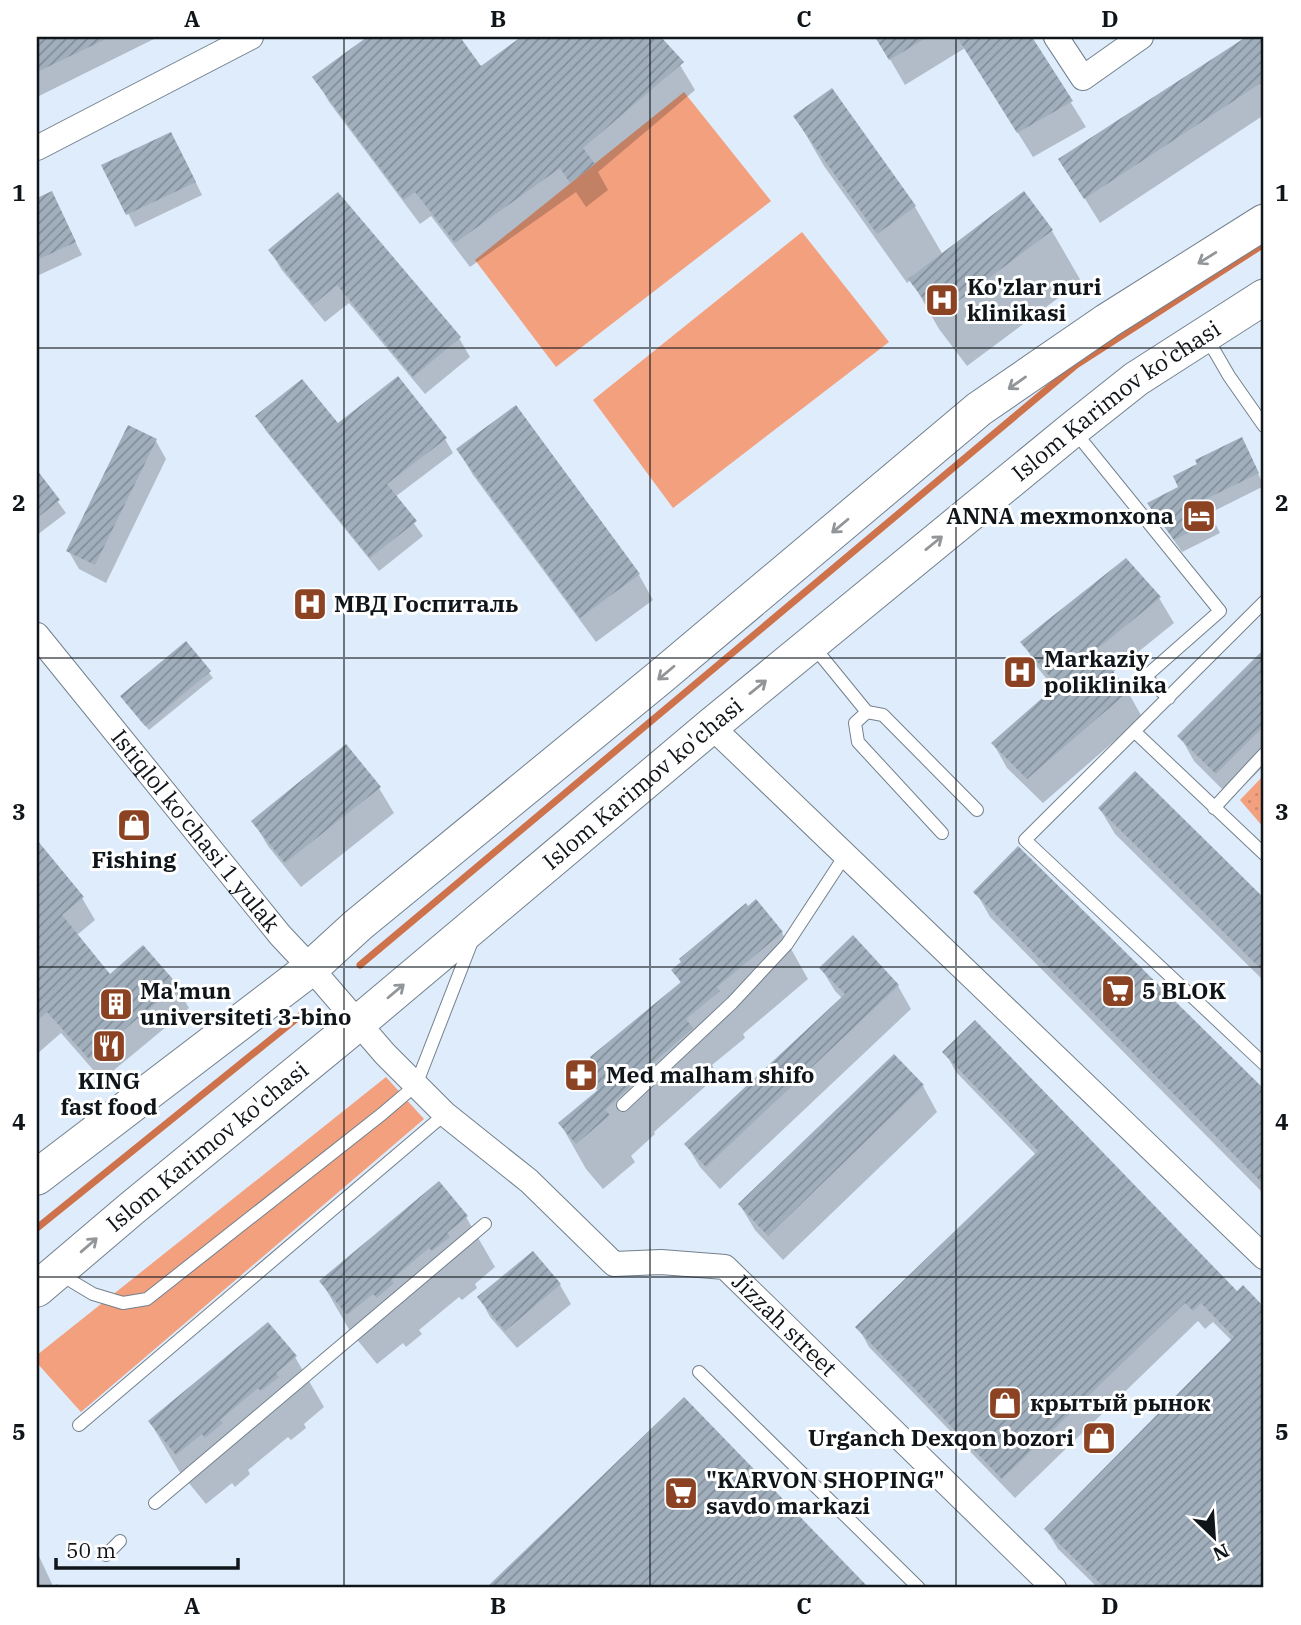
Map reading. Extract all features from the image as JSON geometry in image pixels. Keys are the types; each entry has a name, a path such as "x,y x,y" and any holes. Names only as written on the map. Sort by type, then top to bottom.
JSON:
{"main road":[{"path":"37,1177 311,968 358,925 659,678 979,409 1107,321 1264,222"},
{"name":"Islom Karimov ko'chasi","path":"47,1281 712,726 1073,429 1136,379 1264,298"}],"street":[{"path":"37,148 251,37"},
{"path":"1056,37 1083,78 1141,37"},
{"name":"Istiqlol ko'chasi 1 yulak","path":"37,635 280,935 358,1023"},
{"path":"712,726 1264,1257"},
{"name":"Jizzah street","path":"358,1023 444,1114 529,1181 614,1265 661,1262 725,1267 1054,1588"}],"lane":[{"path":"1205,335 1229,376 1264,426"},
{"path":"1073,429 1220,611 1145,677 1169,698"},
{"path":"1264,602 1024,841 1264,1064"},
{"path":"811,644 867,712 883,715 977,810"},
{"path":"867,712 855,723 858,742 942,833"},
{"path":"1135,732 1264,854"},
{"path":"1214,808 1264,754"},
{"path":"624,1105 732,1003 787,944 846,854"},
{"path":"47,1281 123,1303 147,1299 382,1114 416,1085 479,921"},
{"path":"79,1424 444,1114"},
{"path":"155,1503 485,1224"},
{"path":"699,1372 919,1588"},
{"path":"106,1555 120,1541"}],"shaded area":[{"path":"684,92 771,201 556,367 475,260"},
{"path":"802,232 889,342 673,508 593,400"},
{"path":"1264,775 1264,828 1240,800"},
{"path":"386,1077 424,1119 81,1412 37,1363 37,1355"}],"building":[{"path":"37,37 110,37 37,72"},
{"path":"367,37 460,37 481,66 521,37 661,37 684,62 583,148 595,164 570,183 560,168 455,243 415,192 404,200 312,77"},
{"path":"875,37 928,37 889,60"},
{"path":"957,37 1032,37 1073,101 1017,133"},
{"path":"1246,37 1264,37 1264,81 1084,199 1058,159"},
{"path":"832,88 916,206 877,234 793,116"},
{"path":"171,132 196,182 126,215 101,165"},
{"path":"52,191 76,242 37,260 37,198"},
{"path":"1024,191 1053,230 937,317 908,279"},
{"path":"338,192 461,337 413,377 337,285 313,305 268,250"},
{"path":"398,376 447,438 387,484 417,521 370,558 255,416 302,379 338,423"},
{"path":"516,405 640,574 580,618 456,449"},
{"path":"128,425 157,439 95,565 66,551"},
{"path":"1242,437 1259,473 1204,500 1214,520 1174,540 1147,503 1178,487 1173,476 1197,464 1195,460"},
{"path":"37,470 60,500 37,518"},
{"path":"1126,558 1161,597 1096,650 1129,691 1027,779 991,743 1057,685 1020,642"},
{"path":"186,641 211,671 145,726 120,696"},
{"path":"1264,649 1264,726 1216,774 1177,736"},
{"path":"346,744 381,787 285,863 251,821"},
{"path":"1135,771 1264,898 1264,972 1098,808"},
{"path":"37,840 84,897 62,915 110,974 143,945 178,985 89,1059 47,1012 37,1021"},
{"name":"5 BLOK","path":"1018,846 1264,1089 1264,1185 973,892"},
{"path":"756,899 783,932 717,987 720,991 686,1019 693,1028 628,1085 630,1087 605,1110 610,1115 576,1144 558,1123 599,1089 582,1068 592,1060 590,1057 681,982 671,970 681,962 679,959 746,903 748,906"},
{"path":"853,935 899,985 706,1167 684,1144 845,994 819,968"},
{"path":"975,1020 1237,1291 1243,1285 1264,1307 1264,1588 1105,1588 1044,1529 1234,1337 1201,1303 1193,1311 1185,1303 1002,1479 855,1327 1038,1151 942,1052"},
{"path":"894,1054 924,1085 768,1236 738,1204"},
{"path":"439,1181 468,1216 447,1233 450,1237 432,1251 429,1248 391,1280 394,1283 377,1298 373,1294 347,1315 319,1281"},
{"path":"533,1251 561,1284 505,1331 477,1297"},
{"path":"268,1322 297,1356 276,1373 279,1377 261,1391 258,1388 220,1420 223,1423 205,1438 202,1434 176,1455 148,1421"},
{"name":"\"KARVON SHOPING\" savdo markazi","path":"684,1397 869,1588 486,1588"}],"waterway":[{"path":"360,965 1076,365 1264,244"},
{"path":"37,1228 306,1011"}],"place":[{"name":"Ko'zlar nuri klinikasi","path":"942,300"},
{"name":"ANNA mexmonxona","path":"1199,516"},
{"name":"МВД Госпиталь","path":"310,604"},
{"name":"Markaziy poliklinika","path":"1020,672"},
{"name":"Fishing","path":"134,825"},
{"name":"5 BLOK","path":"1118,991"},
{"name":"Ma'mun universiteti 3-bino","path":"116,1004"},
{"name":"KING fast food","path":"109,1046"},
{"name":"Med malham shifo","path":"581,1075"},
{"name":"крытый рынок","path":"1005,1403"},
{"name":"Urganch Dexqon bozori","path":"1099,1438"},
{"name":"\"KARVON SHOPING\" savdo markazi","path":"681,1493"}]}
